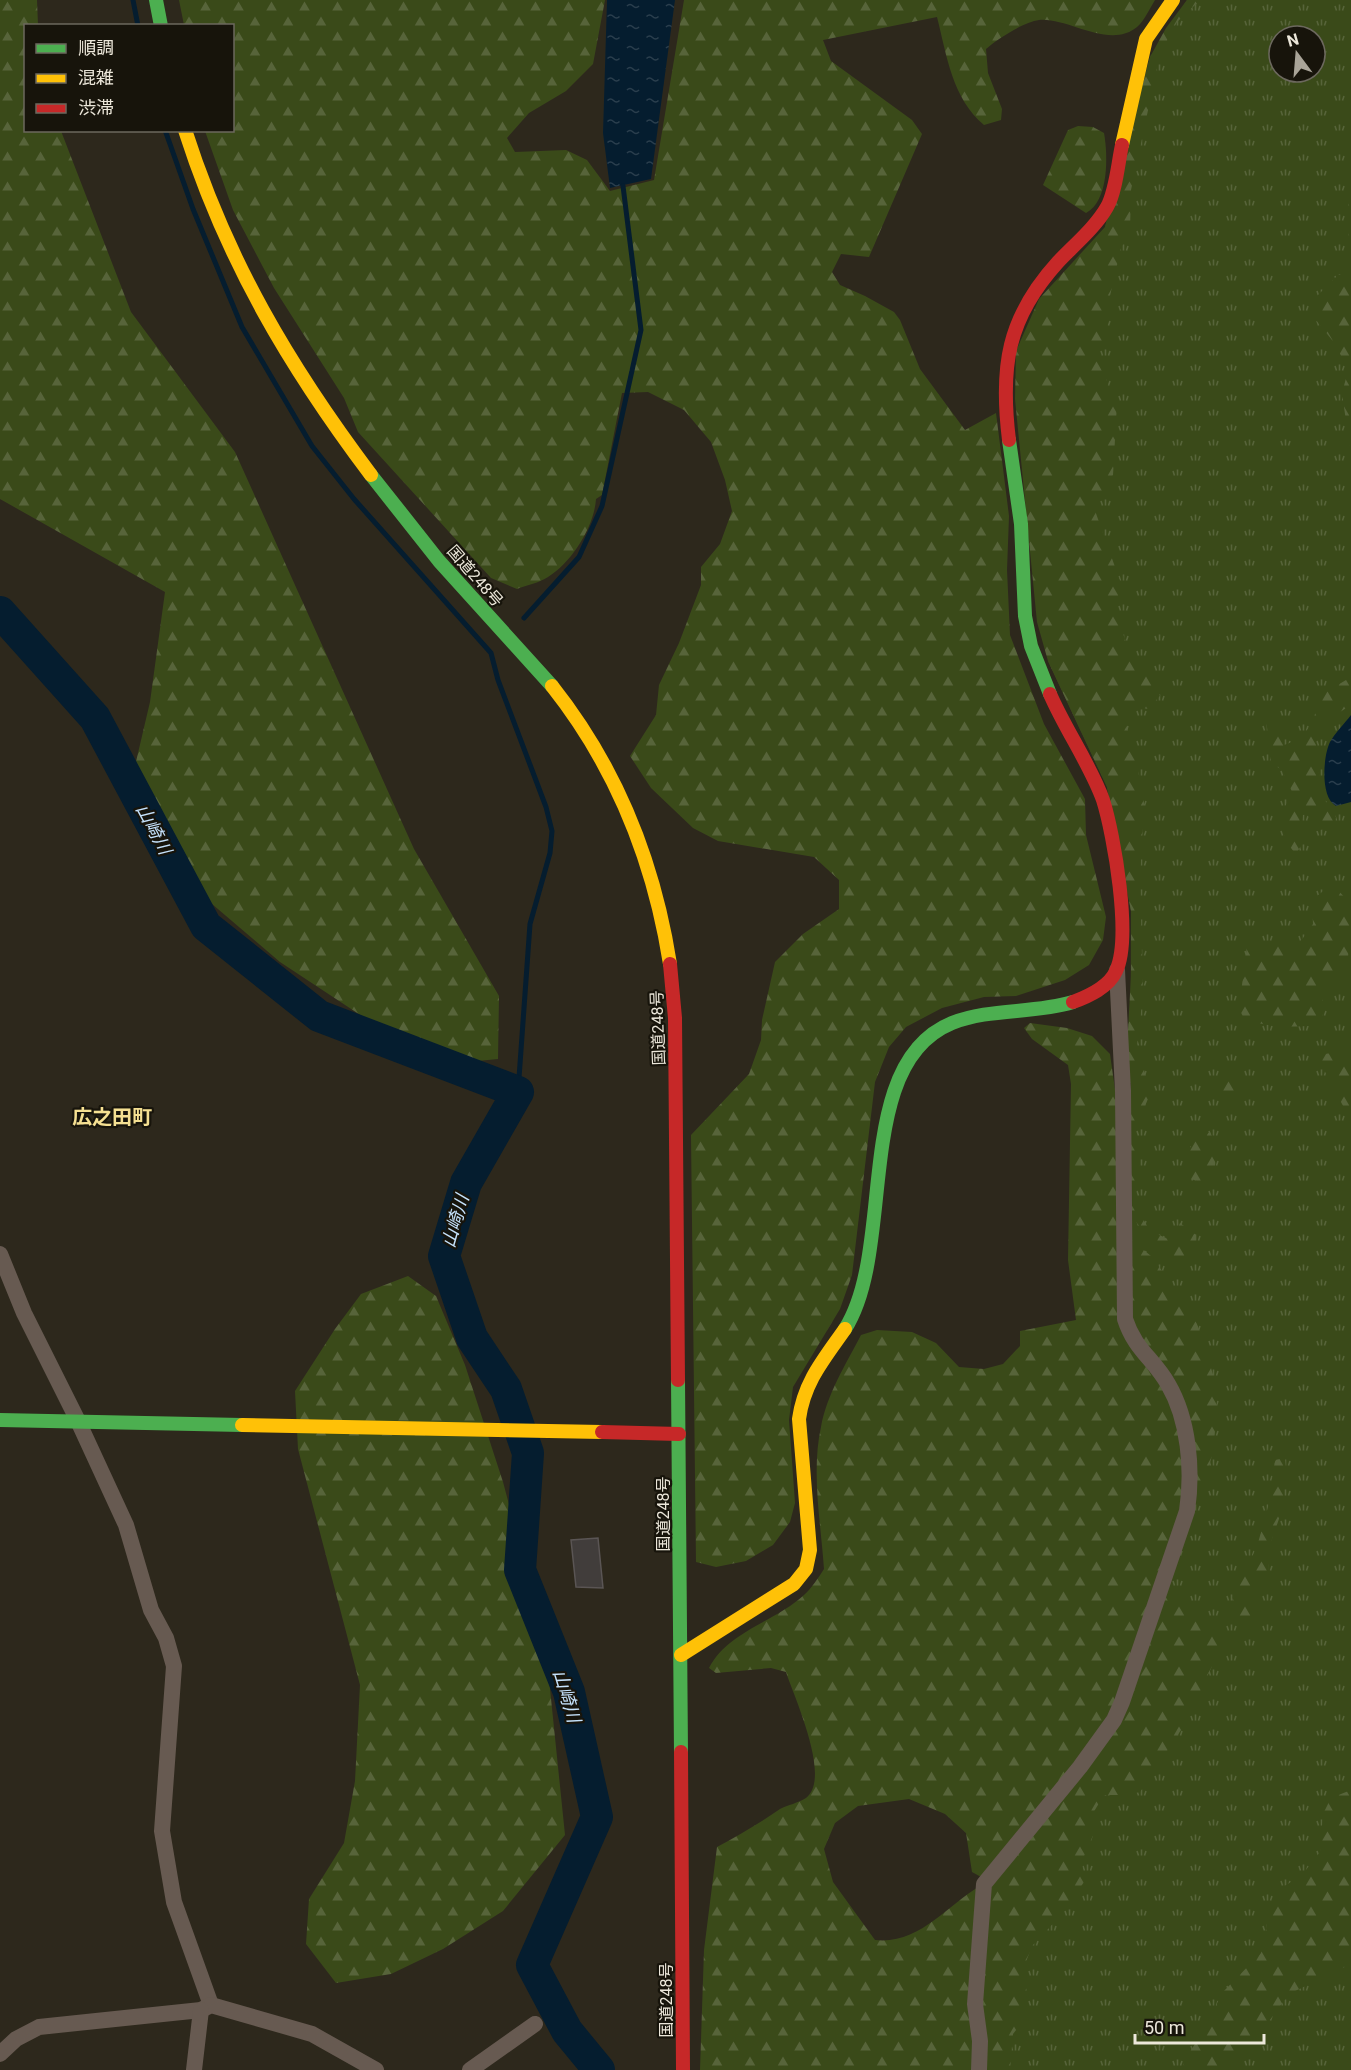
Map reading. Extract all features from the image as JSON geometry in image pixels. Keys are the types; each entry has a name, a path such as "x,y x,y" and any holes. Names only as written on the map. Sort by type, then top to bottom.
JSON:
{"main road":[{"path":"156,0 161,24"},
{"path":"681,1655 795,1584 806,1569 810,1550 798,1419 800,1398 807,1382 852,1317 859,1299 866,1273 890,1101 897,1073 912,1051 937,1029 960,1020 986,1014 1045,1009 1082,1000 1103,988 1117,970 1121,948 1121,906 1114,844 1108,819 1102,798 1040,669 1025,621 1021,524 1004,369 1018,319 1032,291 1097,222 1108,206 1146,39 1173,0"},
{"name":"国道248号","path":"186,132 194,164 235,258 276,339 330,420 423,541 563,700 603,758 635,824 662,915 674,988 683,2070"},
{"path":"0,1420 679,1434"}],"street":[{"path":"979,2070 980,2041 975,2004 984,1884 1080,1767 1114,1720 1187,1511 1191,1484 1188,1452 1177,1406 1168,1384 1132,1339 1125,1319 1123,1091 1117,970"},
{"path":"0,1254 24,1313 78,1421 126,1525 151,1610 166,1638 174,1666 162,1831 174,1902 206,2007 194,2070"},
{"path":"0,2054 16,2039 39,2027 206,2007 312,2034 376,2070"},
{"path":"470,2070 535,2024"}],"green space":[{"path":"0,0 37,0 38,24 24,24 24,132 61,132 131,312 235,452 414,849 499,996 498,1059 436,1065 280,962 205,898 127,800 150,702 165,592 0,499"},
{"path":"179,0 605,0 593,64 566,91 529,113 507,138 515,152 566,150 587,160 610,191 654,180 684,0 1155,0 1140,24 1126,33 1101,34 1050,20 1039,20 1019,27 986,49 988,73 1002,109 1001,120 984,125 965,102 952,76 937,17 823,40 831,61 912,120 922,134 869,257 841,254 832,272 840,285 894,312 900,320 920,369 965,430 996,413 1009,516 1007,570 1010,635 1044,724 1085,799 1086,835 1106,917 1103,940 1089,965 1065,980 1016,996 984,997 942,1008 906,1027 889,1047 875,1082 852,1275 840,1309 793,1387 789,1420 795,1503 790,1522 773,1545 746,1561 716,1567 696,1562 691,1135 749,1074 761,1040 762,1020 775,962 803,934 839,909 839,880 814,857 718,841 693,828 651,788 630,756 656,715 659,685 679,643 701,585 701,567 720,544 732,511 725,480 711,442 684,410 648,392 622,393 602,495 596,499 591,521 573,553 548,577 517,589 491,578 358,432 344,398 274,288 233,210 205,132 234,132 234,24 184,24"},
{"path":"1187,0 1351,0 1351,2070 982,2070 1130,1293 1131,911 1107,787 1048,661 1105,227 1150,57"},
{"path":"1187,0 1205,0 1195,5 1177,22 1160,54 1131,190 1130,230 1121,248 1109,300 1107,330 1097,360 1117,403 1113,475 1093,505 1120,581 1116,613 1128,648 1145,669 1160,696 1148,709 1138,707 1129,701 1120,704 1136,759 1144,803 1140,877 1143,995 1137,1045 1146,1077 1138,1085 1128,1082 1126,1066 1131,976 1131,911 1107,787 1048,661 1037,622 1015,399 1016,351 1039,299 1105,227 1150,57 1166,28"},
{"path":"1078,126 1093,127 1104,133 1105,142 1106,165 1103,188 1094,207 1086,213 1043,185 1068,130"},
{"path":"1351,177 1351,255 1347,221"},
{"path":"1338,275 1347,275 1351,288 1351,456 1342,393 1348,371 1336,345 1316,320 1313,300"},
{"path":"1351,677 1351,705 1329,719 1319,730 1316,742 1321,794 1336,817 1335,825 1317,831 1307,814 1303,815 1301,826 1305,839 1296,854 1286,840 1282,824 1284,809 1293,794 1282,770 1271,763 1266,718 1275,718 1284,745 1298,739 1312,723 1316,702 1326,692"},
{"path":"1332,884 1351,904 1350,945 1344,974 1340,980 1318,990 1325,1008 1322,1015 1315,1025 1297,1026 1270,1025 1244,1019 1239,1008 1247,946 1260,943 1298,945 1313,924 1312,900"},
{"path":"1030,1023 1067,1028 1092,1036 1110,1054 1116,1097 1120,1319 1165,1389 1182,1450 1183,1505 1117,1706 1075,1767 983,1878 972,1872 966,1833 945,1814 909,1799 858,1806 835,1823 824,1849 833,1882 875,1940 891,1940 919,1930 980,1886 977,2070 700,2070 704,1950 717,1847 780,1809 806,1798 813,1788 815,1773 809,1737 786,1672 771,1668 716,1673 709,1668 717,1655 728,1645 780,1613 804,1595 824,1569 817,1480 818,1444 824,1415 838,1380 861,1335 877,1330 912,1332 936,1343 959,1367 984,1369 1003,1364 1020,1346 1020,1331 1076,1320 1068,1260 1071,1084 1068,1065 1032,1039 1024,1028"},
{"path":"1343,1051 1351,1064 1351,1121 1322,1066 1319,1055"},
{"path":"1223,1072 1238,1075 1245,1094 1239,1105 1229,1109 1221,1087"},
{"path":"1143,1092 1150,1095 1134,1127 1140,1161 1136,1194 1142,1217 1150,1231 1173,1241 1180,1223 1196,1235 1192,1257 1184,1265 1173,1270 1130,1214 1128,1097"},
{"path":"1210,1132 1216,1159 1209,1185 1188,1178 1187,1162 1192,1142"},
{"path":"1129,1238 1151,1256 1194,1314 1216,1384 1217,1415 1212,1455 1204,1487 1196,1487 1192,1452 1131,1323"},
{"path":"408,1276 436,1296 465,1365 503,1482 545,1640 565,1835 503,1911 443,1949 391,1974 336,1983 306,1944 309,1899 344,1843 355,1781 360,1685 298,1449 295,1391 335,1329 361,1294"},
{"path":"1285,1458 1282,1510 1268,1551 1269,1574 1254,1596 1258,1612 1255,1624 1240,1619 1232,1603 1235,1584 1248,1567 1258,1543 1268,1507 1275,1460"},
{"path":"1164,1587 1179,1592 1182,1605 1216,1628 1221,1647 1185,1724 1140,1792 1127,1795 1104,1795 1090,1818 1094,1833 1082,1861 1084,1882 1062,1914 1032,1946 1022,1972 1028,1996 1026,2017 1013,2034 1010,2070 982,2070 978,2001 986,1886 1086,1766"},
{"path":"1351,1790 1351,1964 1289,1994 1233,2070 1185,2070 1183,2062 1205,2029 1222,1993 1261,1953 1270,1910 1280,1889 1302,1875 1320,1852 1323,1814 1331,1798"}],"water":[{"path":"607,0 675,0 651,179 610,188 603,133"},
{"path":"1351,715 1351,802 1336,806 1327,795 1325,786 1326,757 1330,742"}],"building":[{"path":"598,1538 603,1588 576,1587 571,1540"}],"waterway":[{"path":"133,0 138,24"},
{"path":"166,132 193,209 242,327 312,446 354,499 491,653 498,680 546,807 552,831 550,853 530,924 518,1092"},
{"path":"524,618 579,557 602,506 641,330 623,186"},
{"name":"山崎川","path":"0,612 95,718 206,926 319,1016 518,1092 466,1183 444,1256 472,1338 506,1389 528,1453 520,1570 569,1692 597,1817 532,1965 567,2031 599,2070"}],"traffic: fast":[{"path":"156,0 161,24"},
{"path":"1009,440 1021,524 1025,616 1031,646 1050,694"},
{"path":"371,475 439,561 552,686"},
{"path":"845,1329 860,1294 869,1252 887,1116 900,1077 921,1045 952,1023 966,1018 1073,1002"},
{"path":"678,1380 681,1752"},
{"path":"0,1420 242,1425"}],"traffic: slow":[{"path":"1122,145 1146,39 1173,0"},
{"path":"186,132 220,224 263,311 313,394 371,475"},
{"path":"552,686 596,750 629,818 654,889 670,964"},
{"path":"681,1655 794,1584 806,1569 810,1550 799,1419 810,1382 845,1329"},
{"path":"242,1425 602,1432"}],"traffic: jam":[{"path":"1009,440 1006,414 1007,366 1018,324 1041,283 1107,207 1115,185 1122,145"},
{"path":"1050,694 1103,800 1112,837 1122,912 1120,956 1113,977 1092,994 1073,1002"},
{"path":"670,964 675,1018 678,1380"},
{"path":"602,1432 679,1434"},
{"path":"681,1752 683,2070"}],"district":[{"name":"広之田町","path":"112,1117"}]}
